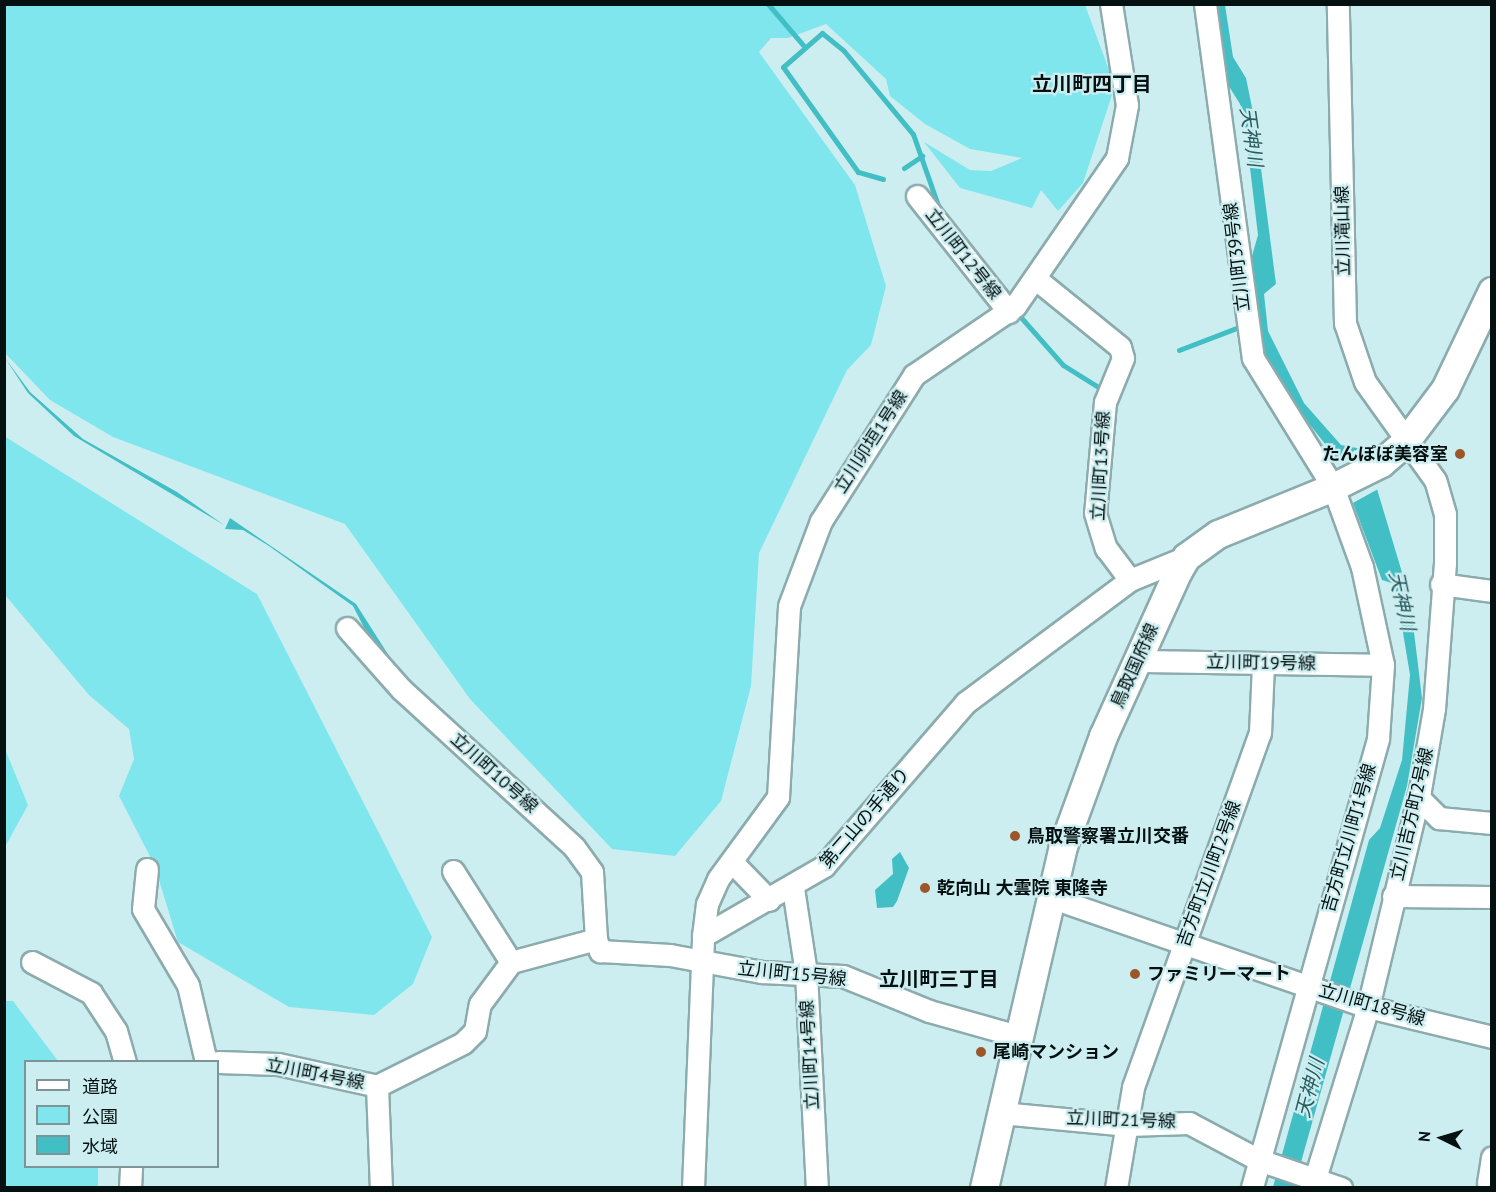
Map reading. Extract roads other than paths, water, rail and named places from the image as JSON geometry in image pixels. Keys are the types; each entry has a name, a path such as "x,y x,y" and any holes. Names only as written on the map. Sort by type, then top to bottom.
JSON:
{"main road":[{"name":"鳥取国府線","path":"984,1188 1050,897 1074,811 1138,661 1186,557 1218,534 1336,486 1376,465 1405,442 1445,389 1491,291"}],"street":[{"name":"立川卯垣1号線","path":"703,936 711,895 778,797 789,606 813,536 914,375 1009,312 1036,279 1071,220 1109,172 1124,140 1127,105 1110,4"},
{"name":"立川町39号線","path":"1205,4 1253,358 1336,486"},
{"name":"立川滝山線","path":"1338,4 1346,323 1365,382 1405,442"},
{"name":"立川町12号線","path":"917,196 1009,312"},
{"name":"立川町13号線","path":"1036,279 1120,347 1122,358 1105,402 1095,513 1106,548 1130,580"},
{"name":"立川吉方町2号線","path":"1311,1180 1364,1005 1393,896 1418,797 1434,709 1445,514 1441,495 1405,442"},
{"name":"吉方町立川町1号線","path":"1252,1188 1263,1161 1312,987 1378,739 1383,664 1362,567 1336,486"},
{"name":"第二山の手通り","path":"703,936 793,888 824,867 965,703 1130,580 1186,557"},
{"path":"1441,584 1491,591"},
{"name":"立川町10号線","path":"348,628 401,689 574,847 592,872 596,939"},
{"name":"立川町19号線","path":"1138,661 1383,664"},
{"name":"吉方町立川町2号線","path":"1116,1188 1133,1087 1260,733 1263,664"},
{"path":"1418,797 1438,818 1491,823"},
{"path":"732,862 769,900"},
{"path":"147,869 143,909 188,985 206,1060"},
{"path":"453,871 511,962 596,939 600,951 701,962"},
{"name":"立川町14号線","path":"793,888 806,973 816,1188"},
{"path":"1393,896 1491,897"},
{"name":"立川町18号線","path":"1050,897 1364,1005 1491,1037"},
{"path":"693,1188 703,936"},
{"path":"32,962 91,993 116,1031 124,1060"},
{"name":"立川町4号線","path":"219,1062 278,1064 377,1086 463,1043 475,1031 480,1004 511,962"},
{"name":"立川町15号線","path":"701,962 762,972 843,976 939,1015 1018,1036"},
{"path":"377,1086 381,1188"},
{"name":"立川町21号線","path":"1001,1113 1128,1125 1189,1123 1263,1161 1311,1180"},
{"path":"1487,1185 1491,1156"},
{"path":"130,1188 131,1168"},
{"path":"1311,1180 1341,1188"}],"water":[{"name":"天神川","path":"1215,5 1225,5 1233,57 1246,78 1255,122 1276,284 1264,294 1268,331 1304,403 1341,445 1357,448 1377,489 1410,599 1422,698 1407,786 1294,1187 1273,1187 1369,840 1380,828 1402,760 1410,675 1395,584 1382,580 1336,458 1282,389 1264,352 1250,263 1258,235 1246,134 1240,104 1225,80"},
{"path":"5,358 30,392 83,439 177,492 224,525 74,436 28,393"},
{"path":"230,518 356,604 405,681 603,882 604,907 600,889 377,653 353,606 243,530 225,529"},
{"path":"900,852 909,868 897,901 893,907 877,908 875,890 893,874 892,859"}],"waterway":[{"path":"768,4 804,46"},
{"path":"883,179 858,172 783,67 822,33 844,51 913,134 940,211"},
{"path":"904,168 922,156"},
{"path":"1017,313 1063,365 1103,390"},
{"path":"1179,350 1239,327"}],"place":[{"name":"たんぽぽ美容室","path":"1460,454"},
{"name":"鳥取警察署立川交番","path":"1015,836"},
{"name":"乾向山 大雲院 東隆寺","path":"925,888"},
{"name":"ファミリーマート","path":"1135,974"},
{"name":"尾崎マンション","path":"981,1052"}],"district":[{"name":"立川町四丁目","path":"1092,84"},
{"name":"立川町三丁目","path":"939,979"}]}
